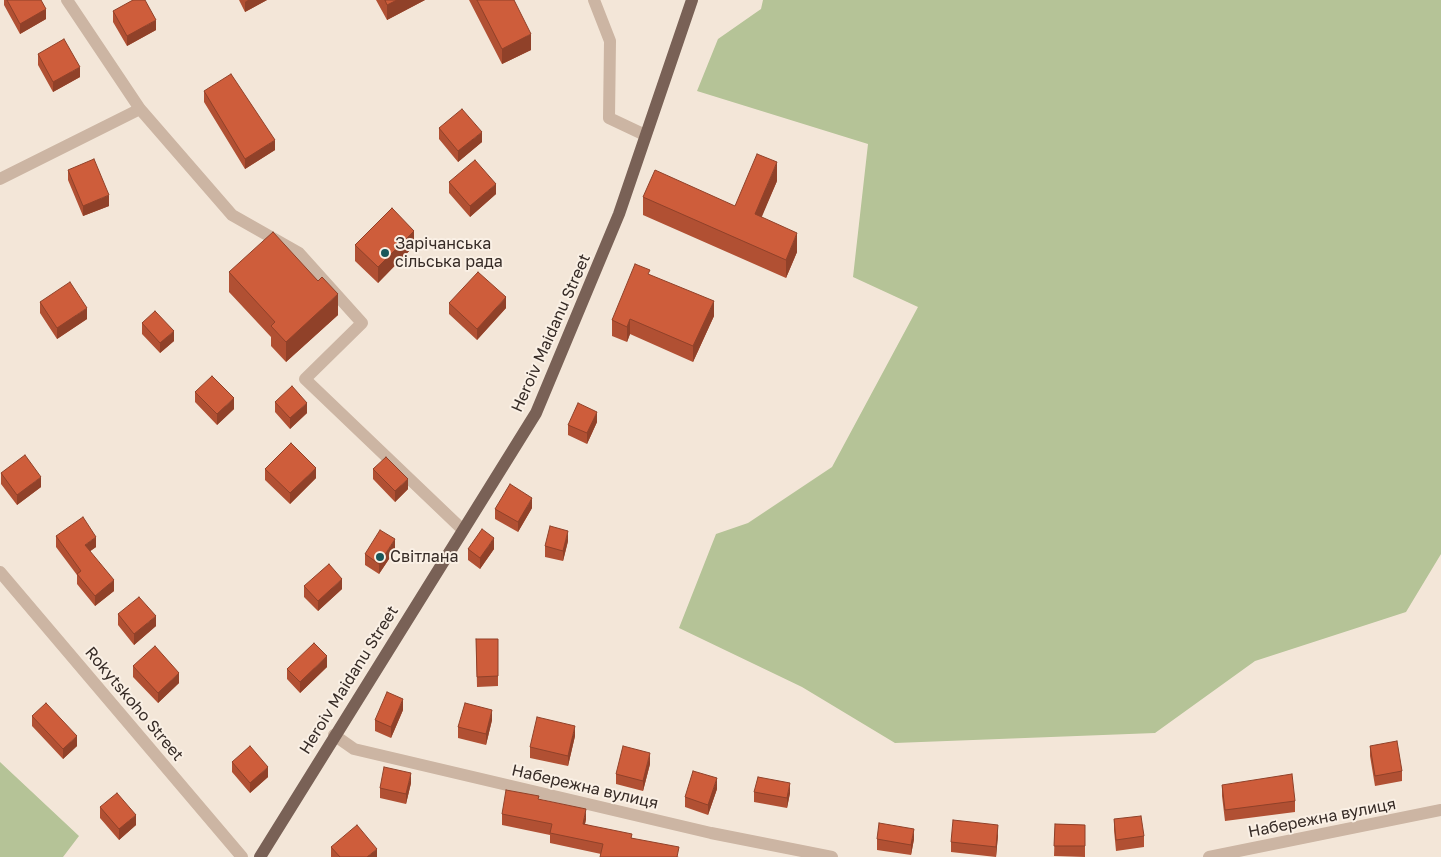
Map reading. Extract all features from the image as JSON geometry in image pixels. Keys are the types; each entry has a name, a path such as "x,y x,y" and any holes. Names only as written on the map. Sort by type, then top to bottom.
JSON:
{"main road":[{"name":"Heroiv Maidanu Street","path":"260,857 334,735 536,413 612,233 692,0"}],"street":[{"path":"67,0 140,109 232,215 299,253 362,323 304,379 463,530"},
{"path":"594,0 610,41 609,118 645,135"},
{"path":"0,179 140,109"},
{"name":"Rokytskoho Street","path":"0,572 242,857"},
{"name":"Набережна вулиця","path":"334,735 354,748 364,751 711,833 832,857"},
{"name":"Набережна вулиця","path":"1209,857 1441,810"}],"green space":[{"path":"763,0 1441,0 1441,554 1406,612 1255,661 1155,733 895,743 802,687 679,628 716,534 748,523 832,467 918,307 853,277 868,144 697,91 718,39 761,9"},
{"path":"0,762 79,836 63,857 0,857"}],"building":[{"path":"7,0 41,0 46,9 20,24"},
{"path":"133,0 145,0 156,20 127,36 113,11"},
{"path":"385,0 397,0 387,5"},
{"path":"477,0 514,0 531,34 502,49"},
{"path":"64,39 80,67 53,82 38,54"},
{"path":"231,74 275,140 245,159 204,91"},
{"path":"462,109 482,132 458,151 439,128"},
{"path":"757,154 777,162 755,214 797,233 786,260 643,197 655,170 735,206"},
{"path":"94,159 109,195 83,206 68,170"},
{"path":"475,160 496,184 470,206 449,182"},
{"path":"392,208 414,231 378,267 355,245"},
{"path":"273,232 318,281 322,277 338,294 286,342 271,326 275,322 229,272"},
{"path":"635,264 650,270 648,274 714,301 693,346 630,319 627,327 612,320"},
{"path":"478,272 506,297 477,329 449,303"},
{"path":"70,282 87,308 57,328 40,302"},
{"path":"155,311 174,331 160,343 142,323"},
{"path":"212,376 234,398 217,414 195,392"},
{"path":"292,386 307,403 290,418 275,402"},
{"path":"578,403 597,412 587,433 568,425"},
{"path":"291,443 316,468 290,493 265,469"},
{"path":"25,455 41,477 17,495 1,473"},
{"path":"386,457 408,479 395,491 373,469"},
{"path":"510,484 532,498 518,522 495,509"},
{"path":"83,517 96,537 85,545 114,580 95,596 77,574 81,571 56,536"},
{"path":"550,526 568,531 563,551 545,546"},
{"path":"482,529 494,538 480,558 468,549"},
{"path":"380,530 395,539 379,564 365,554"},
{"path":"329,564 342,579 318,601 304,586"},
{"path":"139,597 156,616 134,634 118,614"},
{"path":"476,639 498,639 498,676 477,677"},
{"path":"314,643 327,656 300,682 287,669"},
{"path":"155,646 179,673 158,693 133,666"},
{"path":"387,692 403,699 391,727 375,720"},
{"path":"46,703 77,736 63,749 32,716"},
{"path":"465,703 492,710 486,734 458,727"},
{"path":"537,717 575,726 568,756 530,747"},
{"path":"1397,741 1402,771 1375,776 1370,746"},
{"path":"250,746 268,767 250,783 232,762"},
{"path":"623,746 650,753 643,781 616,774"},
{"path":"384,767 411,773 406,794 380,788"},
{"path":"693,771 717,778 708,805 685,797"},
{"path":"1292,774 1295,801 1225,810 1222,785"},
{"path":"758,777 790,783 787,798 754,792"},
{"path":"506,790 539,796 538,799 586,809 583,824 632,834 631,838 679,847 677,857 600,857 603,844 550,833 552,824 502,814"},
{"path":"117,793 136,815 119,829 100,807"},
{"path":"1141,816 1144,836 1116,840 1114,819"},
{"path":"953,820 998,825 996,847 951,842"},
{"path":"879,823 914,829 911,845 877,839"},
{"path":"1055,824 1085,825 1085,846 1054,846"},
{"path":"357,825 377,849 367,857 340,857 331,847"}],"place":[{"name":"Зарічанська сільська рада","path":"385,253"},
{"name":"Світлана","path":"380,557"}]}
